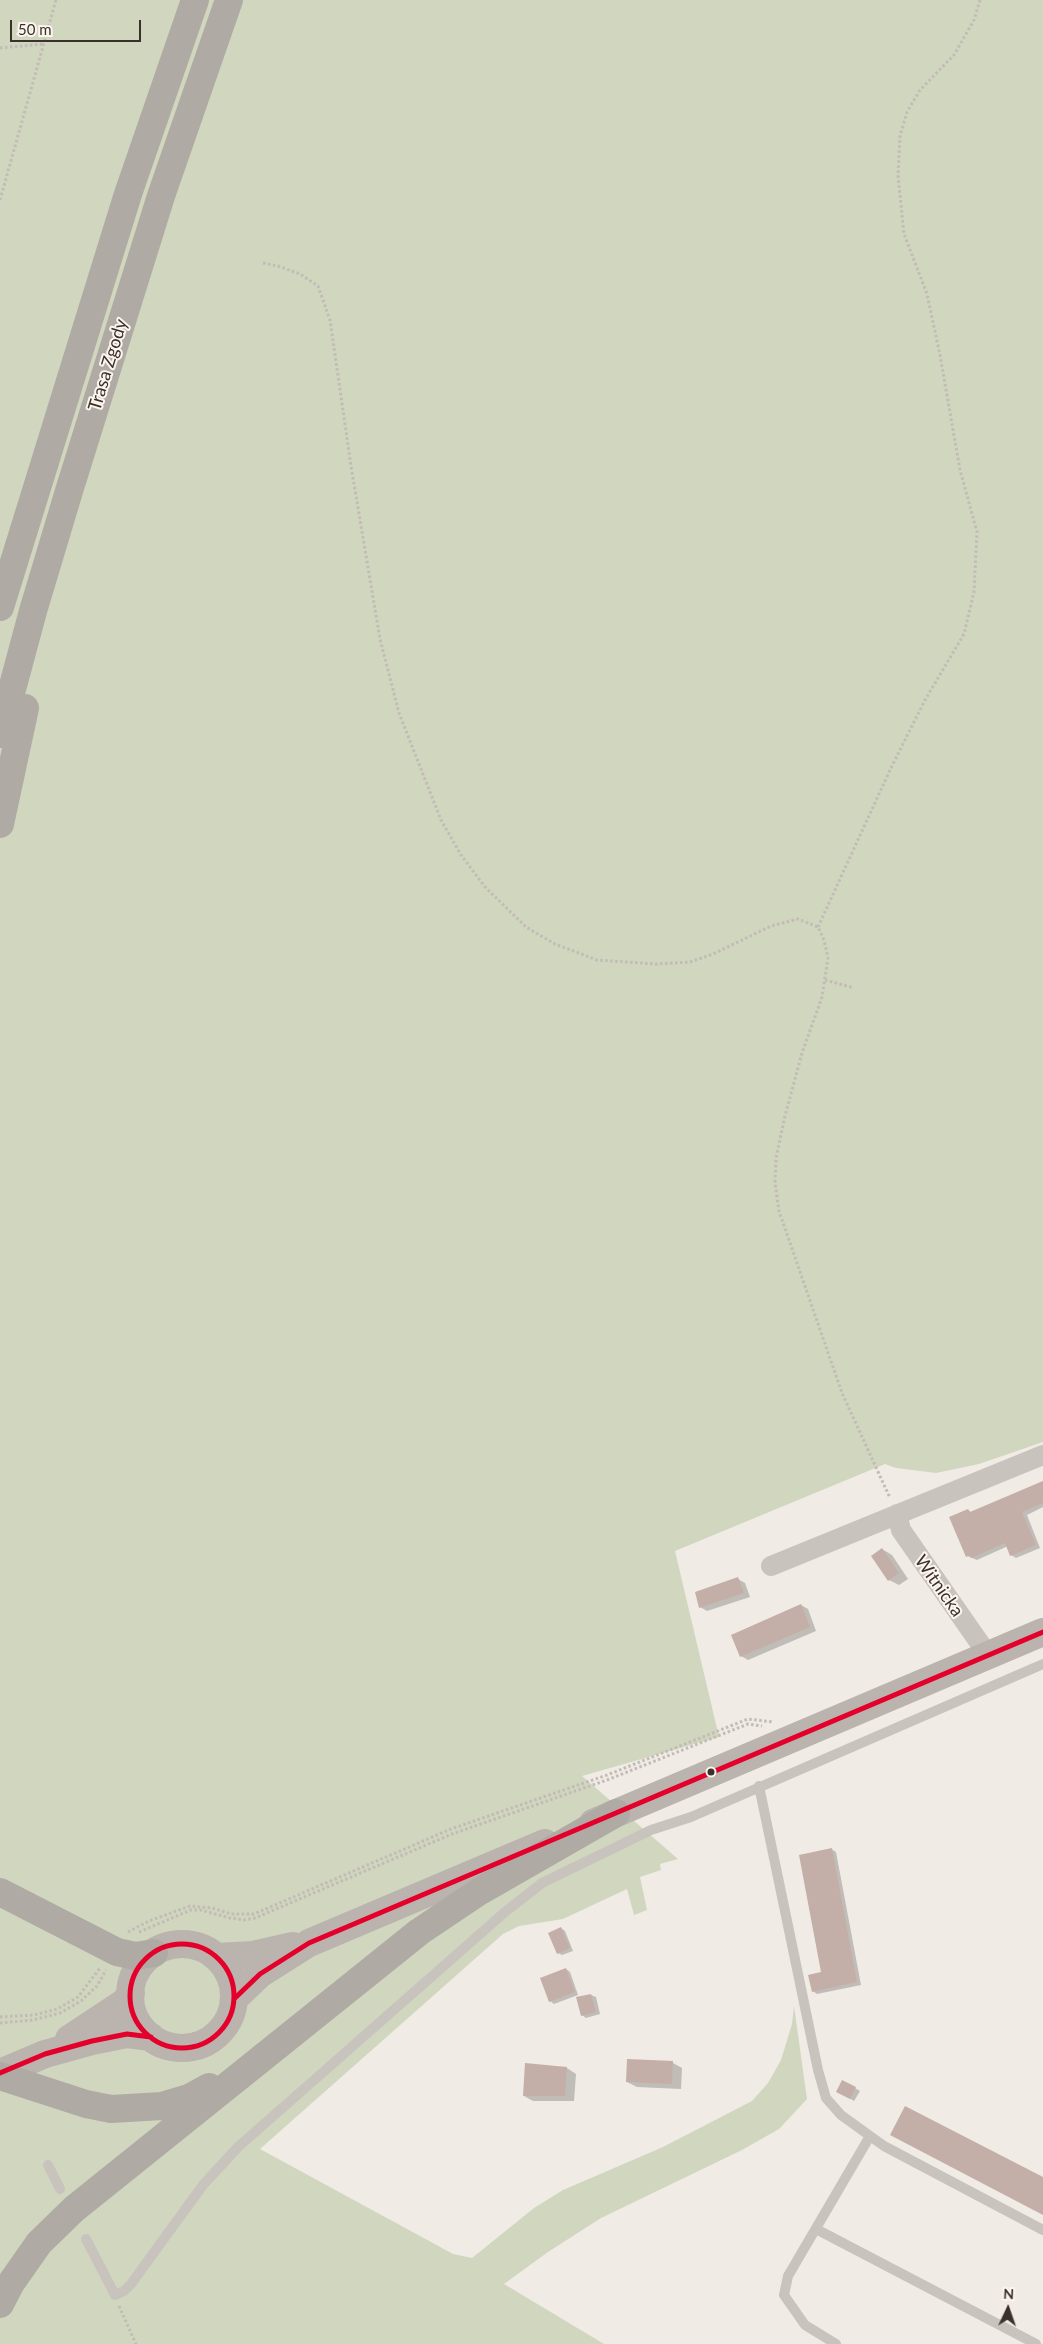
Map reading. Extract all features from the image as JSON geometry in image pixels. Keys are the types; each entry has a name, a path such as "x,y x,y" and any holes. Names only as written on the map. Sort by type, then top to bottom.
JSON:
{"highway":[{"name":"Trasa Zgody","path":"0,607 128,194 195,0"},
{"name":"Trasa Zgody","path":"0,734 33,610 161,196 229,0"},
{"path":"0,824 15,750 47,614 69,491"},
{"path":"0,2304 11,2283 39,2243 74,2209 420,1932 480,1891 616,1814"},
{"path":"0,1892 114,1951 135,1956 154,1953"},
{"path":"0,2074 34,2089 86,2104 111,2108 162,2106 189,2098 264,2057"}],"main road":[{"path":"234,2000 260,1974 309,1943 1043,1632"},
{"path":"217,1957 253,1955 309,1943"},
{"path":"45,2054 125,2002 138,1970 154,1953 179,1944 193,1945 217,1957 227,1969 233,1984 234,2000 232,2013 225,2026 216,2036 204,2044 190,2048 176,2048 163,2044 151,2037 139,2025 132,2009 130,1993"},
{"path":"0,2074 45,2054 92,2040 127,2034 151,2037"}],"street":[{"path":"771,1566 1043,1455"},
{"name":"Witnicka","path":"897,1514 901,1530 988,1655"}],"lane":[{"path":"86,2239 114,2295 124,2291 132,2284 203,2184 238,2147 505,1912 542,1883 651,1830 691,1817 1043,1664"},
{"path":"759,1786 818,2070 826,2098 841,2115 884,2146 1043,2230"},
{"path":"836,2344 805,2325 784,2295 788,2276 870,2136"},
{"path":"48,2165 60,2189"},
{"path":"816,2229 1036,2344"}],"path":[{"path":"0,200 56,0"},
{"path":"818,927 890,770 925,700 964,634 974,592 977,532 960,470 940,355 927,294 904,234 898,176 900,136 907,112 920,90 954,55 974,20 980,0"},
{"path":"0,48 43,44"},
{"path":"263,264 278,266 300,274 318,286 330,320 351,466 380,639 398,713 441,820 461,854 485,887 526,927 555,944 598,960 656,964 690,962 713,954 771,926 788,920 798,919 818,927 828,952 822,997 802,1053 785,1116 776,1158 775,1183 779,1211 842,1393 897,1514"},
{"path":"824,980 854,988"},
{"path":"0,2023 33,2020 60,2013 81,2001 97,1986 117,1941 130,1931 180,1908 200,1906 230,1914 254,1914 451,1829 606,1775 748,1719 782,1724"},
{"path":"0,2018 34,2015 57,2009 78,1998 114,1951 123,1943 132,1936 182,1913 201,1910 230,1918 244,1920 255,1918 452,1834 607,1780 748,1724 774,1728"},
{"path":"114,2295 136,2344"}],"green space":[{"path":"0,0 1043,0 1043,1442 979,1464 936,1473 896,1468 885,1464 675,1551 719,1737 582,1776 678,1859 660,1864 661,1870 640,1877 647,1910 634,1915 627,1889 563,1919 519,1926 503,1934 260,2149 453,2254 472,2258 534,2208 563,2190 663,2147 752,2101 768,2083 781,2060 792,2024 794,2006 807,2099 779,2129 742,2150 601,2218 548,2252 504,2284 604,2344 0,2344"}],"building":[{"path":"1043,1481 1043,1503 1022,1512 1036,1545 1010,1556 1005,1543 971,1558 970,1555 966,1557 949,1517 968,1509 970,1512"},
{"path":"882,1548 899,1573 888,1581 871,1556"},
{"path":"738,1577 744,1593 699,1608 695,1592"},
{"path":"801,1604 810,1627 740,1657 731,1635"},
{"path":"832,1848 857,1982 812,1992 808,1975 821,1972 799,1855"},
{"path":"561,1927 570,1948 557,1954 548,1933"},
{"path":"566,1968 575,1992 549,2002 540,1978"},
{"path":"591,1994 596,2012 581,2016 576,1997"},
{"path":"627,2059 673,2061 672,2084 626,2082"},
{"path":"525,2063 567,2067 565,2096 523,2096"},
{"path":"842,2080 856,2087 850,2099 836,2092"},
{"path":"905,2106 1043,2177 1043,2215 890,2135"}],"transit line":[{"path":"234,1999 260,1974 309,1943 1043,1632"},
{"path":"182,1944 202,1948 211,1953 225,1967 230,1976 234,1996 230,2016 225,2025 211,2039 202,2044 182,2048 162,2044 153,2039 139,2025 134,2016 130,1996 134,1976 139,1967 153,1953 162,1948 182,1944"},
{"path":"0,2073 45,2054 92,2041 127,2034 151,2037"}]}
